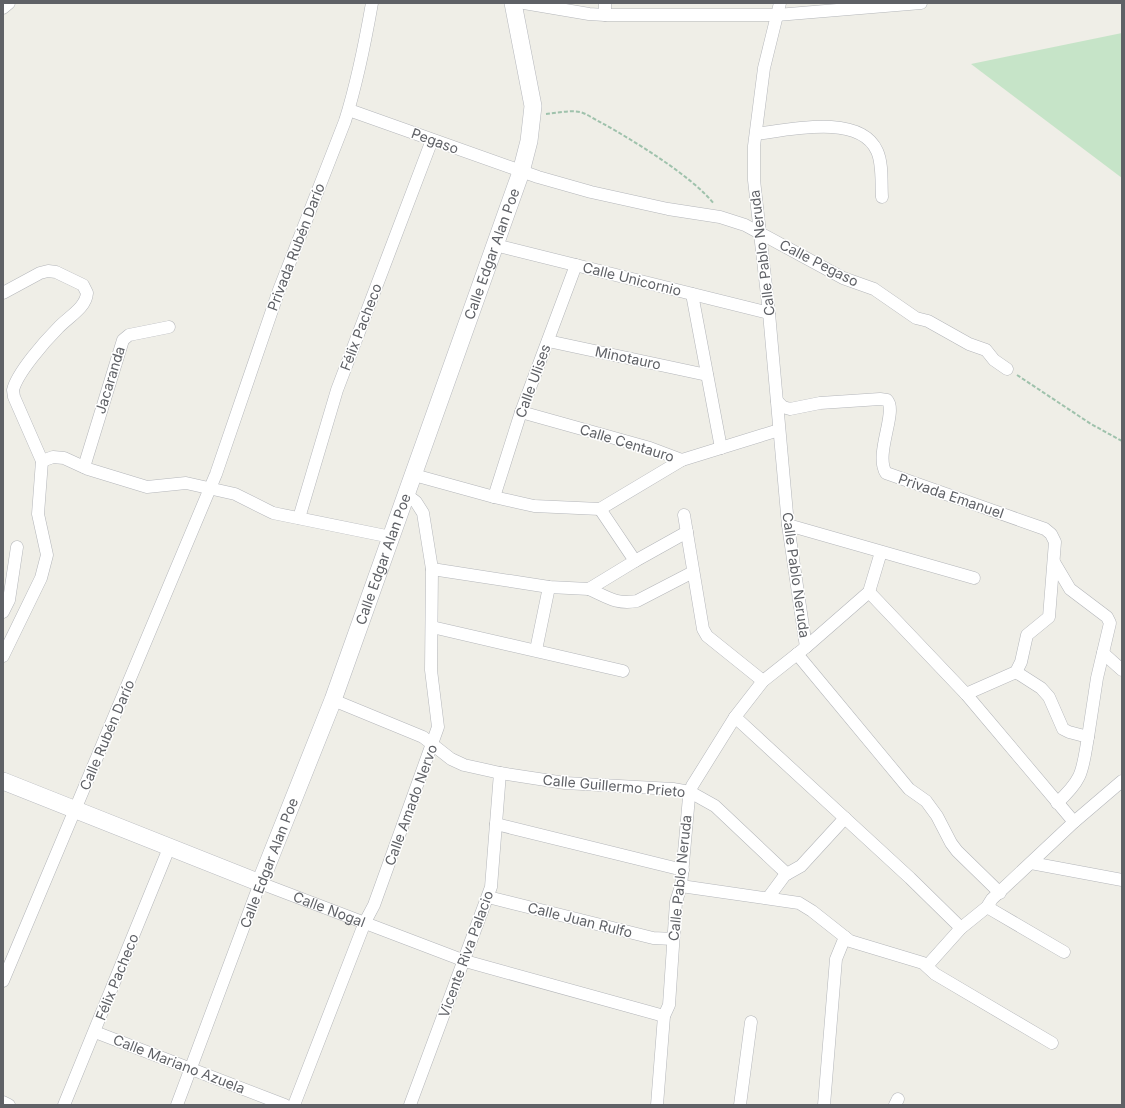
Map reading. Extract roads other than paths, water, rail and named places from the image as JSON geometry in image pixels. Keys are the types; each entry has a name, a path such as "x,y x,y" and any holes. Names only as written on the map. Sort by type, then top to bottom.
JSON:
{"street":[{"path":"3,8 9,3"},
{"name":"Privada Rubén Darío","path":"210,488 279,290 348,110 366,38 372,3"},
{"name":"Calle Edgar Alan Poe","path":"176,1105 191,1070 260,883 334,700 521,172 529,141 533,115 531,96 513,3"},
{"path":"524,3 589,14 605,15 921,3"},
{"path":"605,3 605,15"},
{"name":"Calle Pablo Neruda","path":"657,1105 664,1016 669,1005 676,902 681,886 690,792 697,776 735,717 763,681 802,651 779,430 778,401 770,313 754,180 756,134 764,68 778,9"},
{"name":"Pegaso","path":"348,110 521,172"},
{"path":"756,134 823,127 844,128 860,133 874,145 878,152 882,197"},
{"name":"Félix Pacheco","path":"299,518 337,390 432,140"},
{"name":"Calle Pegaso","path":"521,172 591,192 668,209 720,217 746,225 843,278 874,289 916,318 928,321 969,344 986,350 994,360 1007,368"},
{"name":"Calle Unicornio","path":"495,245 770,313"},
{"name":"Calle Ulises","path":"494,497 521,412 576,265"},
{"path":"3,293 40,273 48,271 83,285 87,293 86,301 46,341 14,388 14,397 42,461 38,514 47,550 41,578 3,656"},
{"path":"692,294 721,448"},
{"name":"Jacaranda","path":"84,467 123,340 129,335 169,327"},
{"name":"Minotauro","path":"548,341 707,375"},
{"name":"Privada Emanuel","path":"778,401 783,407 790,409 820,403 886,400 890,408 883,450 883,465 886,473 1045,529 1051,534 1055,542 1050,611 1046,620 1027,635 1021,662 1016,672"},
{"name":"Calle Centauro","path":"521,412 650,448 682,460 779,430"},
{"path":"42,461 58,457 70,460 84,467 146,487 183,483 210,488 235,494 267,511 391,537"},
{"path":"414,475 494,497 534,506 600,508 682,460"},
{"name":"Calle Rubén Darío","path":"3,981 210,488"},
{"name":"Calle Amado Nervo","path":"294,1105 365,922 374,905 438,727 432,670 432,569 423,513 416,502 407,495"},
{"path":"600,508 635,561"},
{"path":"684,515 702,629 707,636 763,681"},
{"path":"788,525 974,578"},
{"path":"589,589 687,532"},
{"path":"3,612 9,600 17,547"},
{"path":"881,552 869,592 802,651 909,789 926,801 937,816 951,843 957,851 1000,893"},
{"path":"1054,560 1070,589 1107,617 1110,623 1110,630 1097,678 1081,776 1075,785 1057,803"},
{"path":"432,569 549,587 589,589 621,603 637,601 693,572"},
{"path":"536,650 549,587"},
{"path":"869,592 966,694 1074,822"},
{"path":"432,627 623,671"},
{"path":"1103,653 1122,670"},
{"path":"966,694 1016,672 1040,688 1049,697 1063,729 1069,732 1088,736"},
{"name":"Calle Guillermo Prieto","path":"334,700 423,737 458,763 500,773 565,783 673,789 690,792 715,806 787,874"},
{"path":"735,717 910,878 961,928"},
{"name":"Vicente Riva Palacio","path":"410,1105 465,961 491,887 500,773"},
{"name":"Calle Nogal","path":"3,781 169,848 465,961 664,1016"},
{"path":"927,966 961,928 987,907 992,898 1000,893 1074,822 1122,781"},
{"path":"768,898 787,874 801,866 845,818"},
{"path":"496,824 683,870"},
{"name":"Félix Pacheco","path":"64,1105 169,848"},
{"path":"1031,863 1122,880"},
{"path":"681,886 792,902 805,907 845,938 858,944 919,962 927,966 935,974 1052,1044"},
{"name":"Calle Juan Rulfo","path":"488,897 653,938 673,939"},
{"path":"987,907 1064,952"},
{"path":"824,1105 836,959 845,938"},
{"path":"740,1105 751,1022"},
{"name":"Calle Mariano Azuela","path":"95,1032 285,1105"},
{"path":"3,1102 9,1105"}]}
